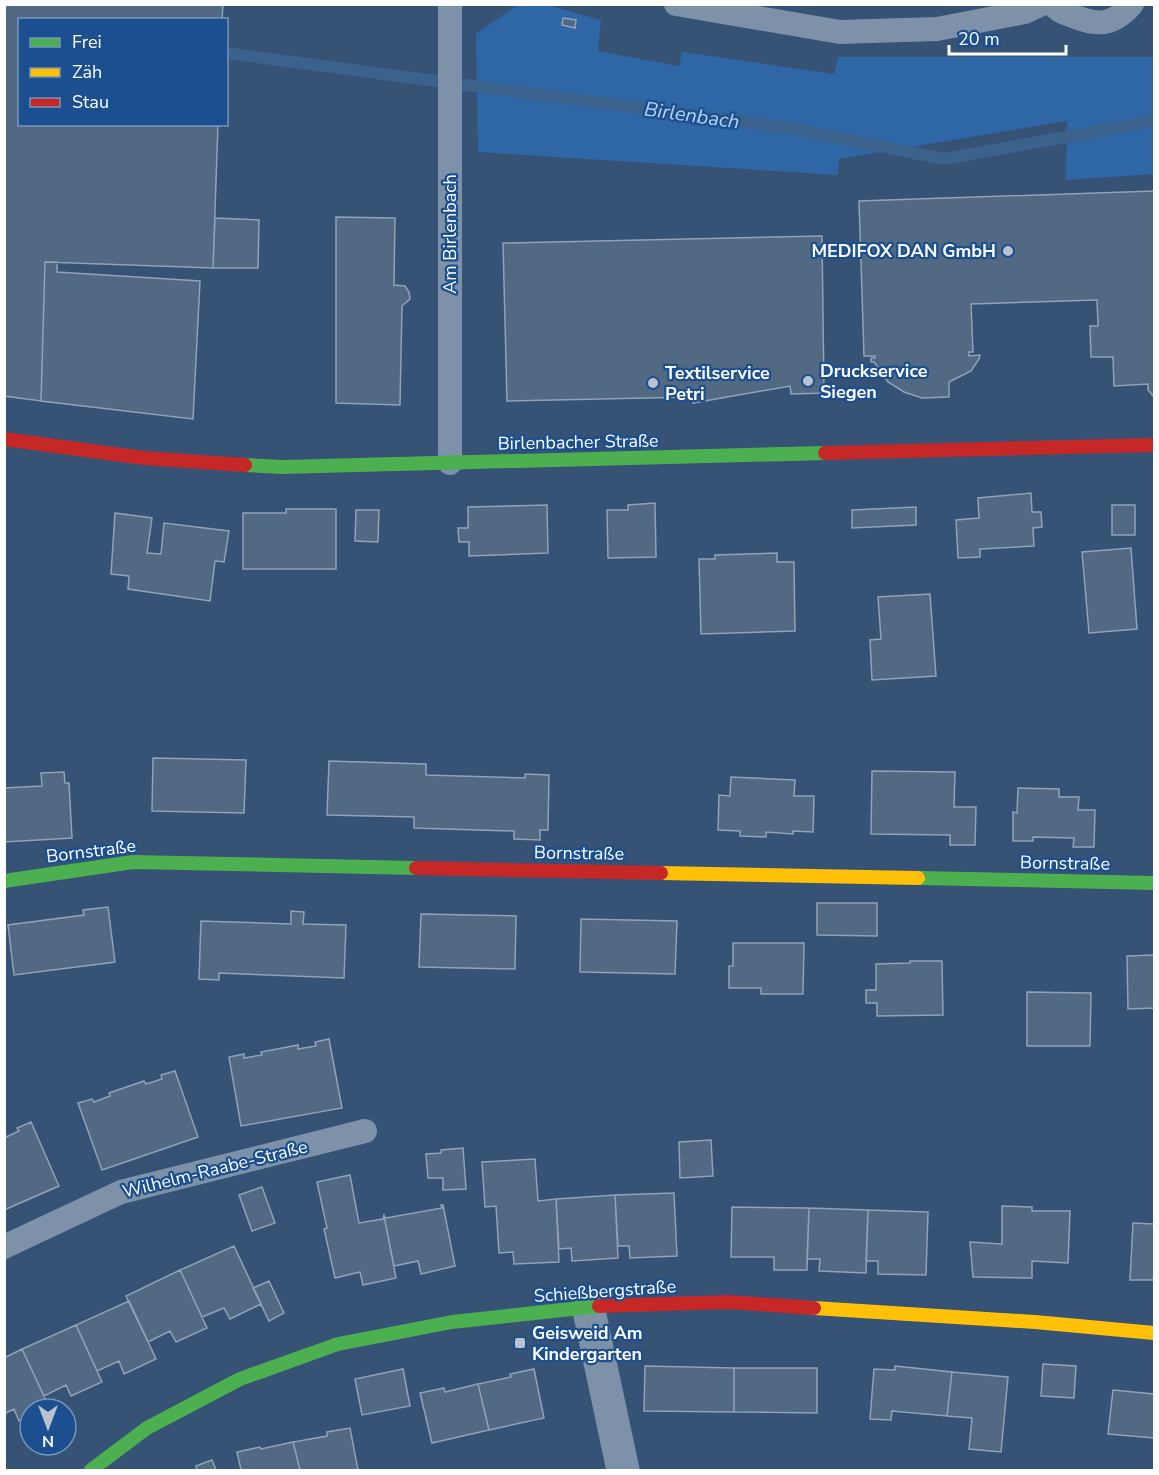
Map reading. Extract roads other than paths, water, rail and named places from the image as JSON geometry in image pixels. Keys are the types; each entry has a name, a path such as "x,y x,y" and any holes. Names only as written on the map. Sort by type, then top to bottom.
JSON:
{"street":[{"name":"Birlenbacher Straße","path":"4,440 144,458 282,467 1155,445"},
{"name":"Bornstraße","path":"4,881 132,862 1155,883"},
{"name":"Schießbergstraße","path":"91,1470 147,1428 240,1379 338,1344 452,1322 588,1306 728,1302 1023,1321 1155,1333"},
{"path":"588,1306 622,1470"}],"lane":[{"name":"Am Birlenbach","path":"450,4 450,463"},
{"path":"676,4 840,32 937,29 1024,12 1042,4"},
{"path":"1053,4 1058,11 1094,24 1122,16 1132,4"},
{"name":"Wilhelm-Raabe-Straße","path":"4,1247 121,1192 364,1131"}],"waterway":[{"name":"Birlenbach","path":"228,53 789,128 944,159 1154,121"}],"place":[{"name":"MEDIFOX DAN GmbH","path":"1008,251"},
{"name":"Druckservice Siegen","path":"808,381"},
{"name":"Textilservice Petri","path":"653,383"},
{"name":"Geisweid Am Kindergarten","path":"520,1343"}]}
